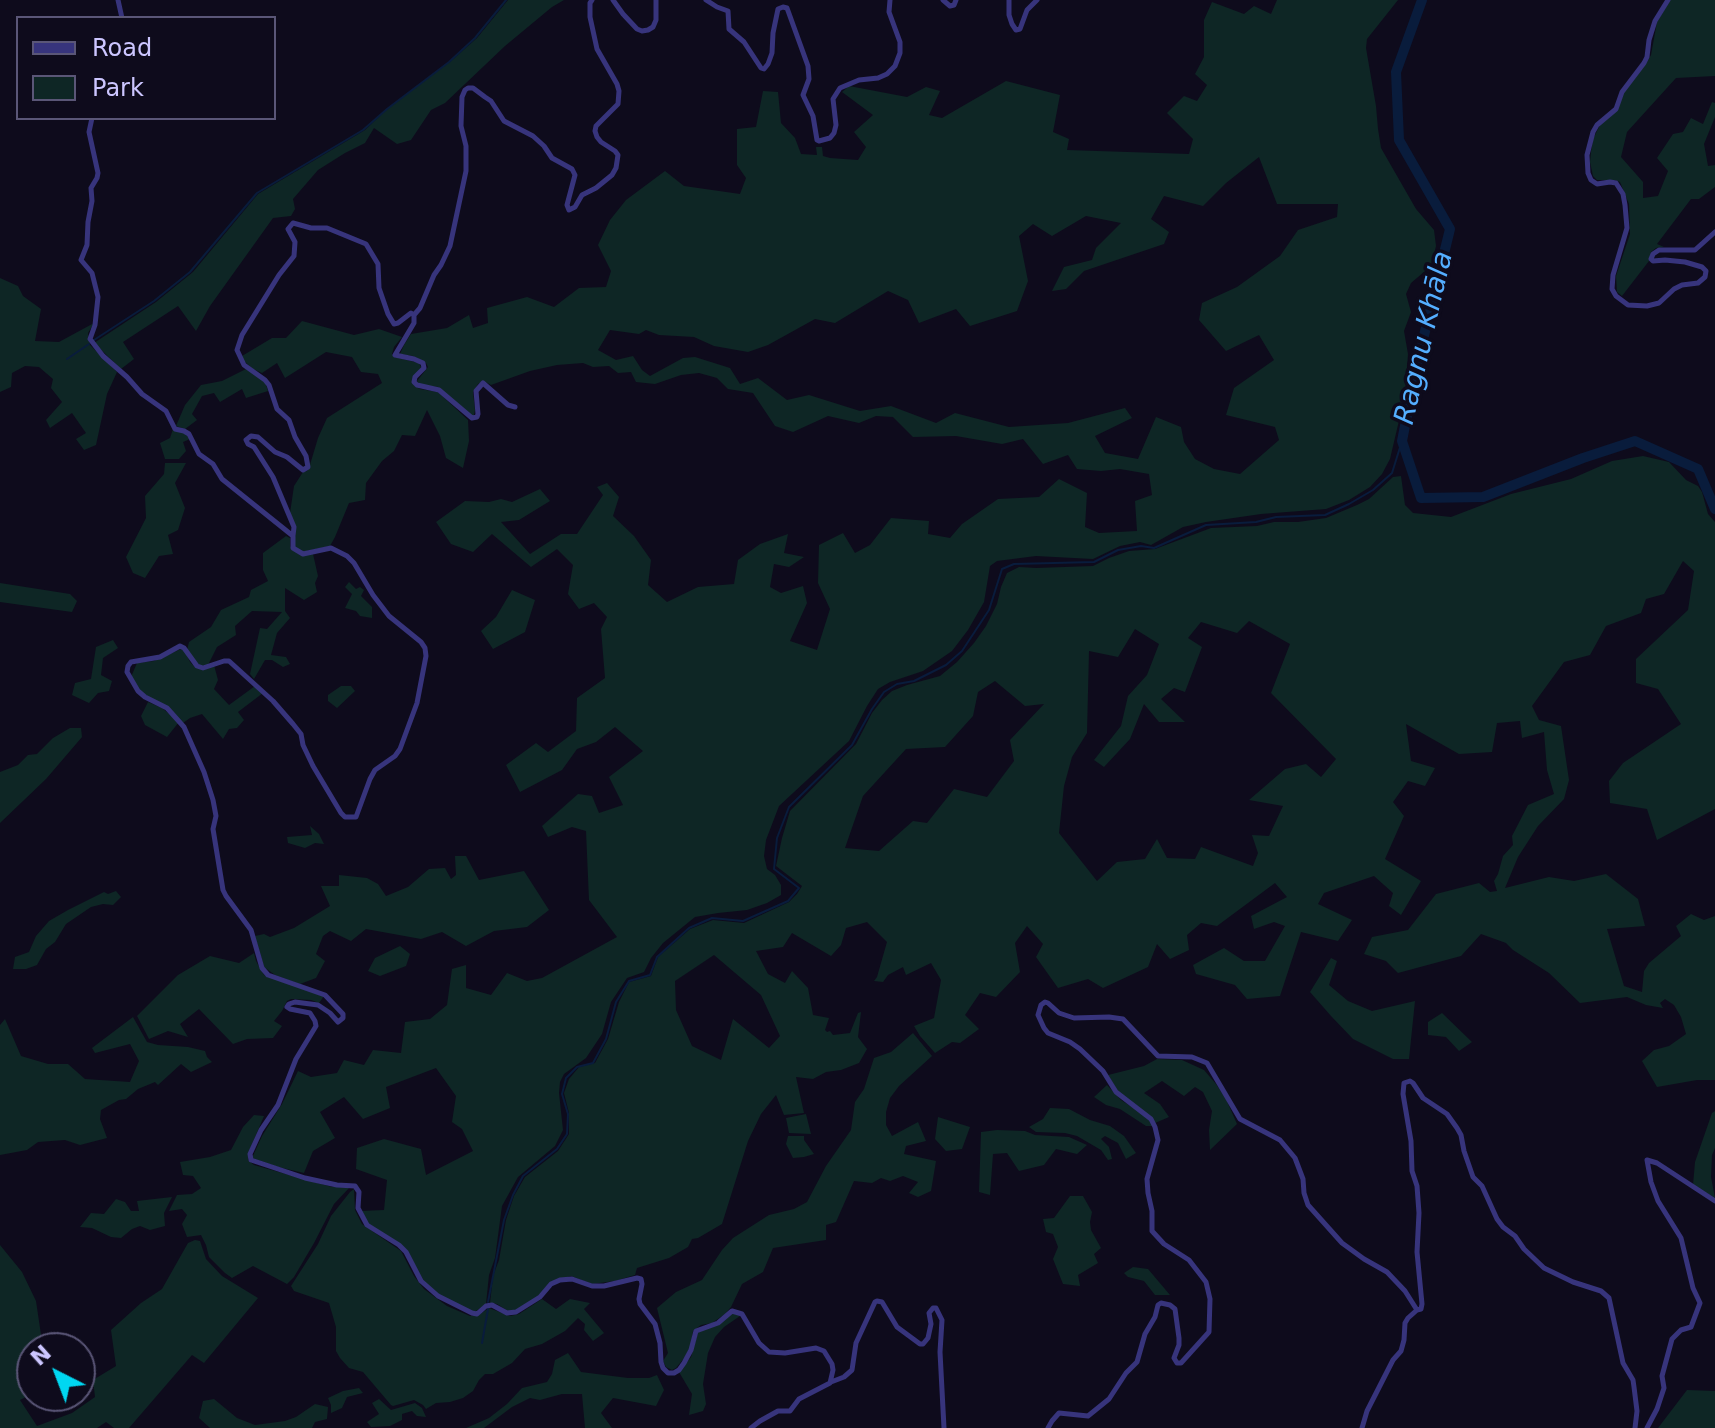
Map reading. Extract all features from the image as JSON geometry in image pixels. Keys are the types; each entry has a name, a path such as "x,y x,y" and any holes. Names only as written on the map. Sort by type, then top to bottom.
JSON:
{"street":[{"path":"515,407 502,401 483,383 476,391 478,414 472,418 439,390 414,382 424,368 423,363 395,355 414,323 414,315 450,246 466,171 466,146 461,126 465,90 473,88 491,101 504,121 533,136 552,158 572,169 575,175 567,205 569,210 575,207 582,195 612,175 616,168 618,155 601,142 595,131 596,126 618,104 619,91 597,49 590,17 592,0"},
{"path":"613,0 642,31 653,27 656,0"},
{"path":"706,0 728,11 729,29 744,42 764,69 772,53 778,9 787,8 808,66 809,79 803,95 813,116 819,141 830,138 834,133 833,99 840,88 859,80 878,78 895,66 900,42 889,12 890,0"},
{"path":"943,0 950,6 956,0"},
{"path":"1009,0 1009,15 1016,30 1020,29 1027,10 1037,0"},
{"path":"1668,0 1655,21 1644,63 1622,92 1616,109 1597,125 1587,155 1591,180 1597,184 1616,183 1623,194 1627,228 1613,275 1612,289 1616,296 1628,305 1647,306 1659,303 1682,285 1698,283 1705,277 1706,271 1702,267 1651,259 1659,250 1695,250 1715,232"},
{"path":"92,120 89,132 98,173 91,188 87,245 81,255 81,260 92,273 98,297 90,339 138,390 166,411 175,429 189,434 199,454 213,464 222,479 293,536"},
{"path":"414,315 411,313 394,324 379,288 378,264 366,244 327,228 293,223 288,229 296,247 294,256 242,335 237,350 244,365 269,385 277,409 289,420 308,462 308,467 303,470 258,437 251,436 246,440 273,477 294,527 293,548 303,554 331,548 347,556 389,616 425,648 417,703 400,749 375,770 356,817 345,817 341,813 293,724 249,677 229,661 203,668 197,666 180,646 160,657 131,662 128,666 127,672 138,691 167,708 184,727 204,772 216,816 213,829 223,890 251,930 262,968 268,975 325,995 343,1014 338,1022 318,1005 295,1002 287,1007 310,1013 316,1026 296,1059 278,1105 261,1130 250,1154 251,1160 305,1178 355,1186 359,1192 358,1208 367,1225 399,1245 421,1281 438,1296 472,1313 477,1314 492,1305 507,1313 516,1312 560,1280 572,1279 592,1286 604,1286 637,1278 641,1279 642,1284 640,1304 655,1324 661,1362 668,1373 679,1370 684,1363 696,1331 718,1323 732,1311 742,1314 759,1343 769,1352 816,1348 824,1351 832,1364 830,1383"},
{"path":"1048,1428 1059,1413 1088,1416 1109,1399 1137,1362 1145,1334 1161,1303 1175,1309 1179,1338 1174,1358 1181,1363 1209,1332 1210,1299 1206,1282 1189,1260 1164,1244 1152,1231 1147,1179 1158,1140 1151,1119 1116,1092 1103,1071 1080,1049 1062,1037 1048,1033 1038,1015 1045,1002 1059,1013 1074,1018 1123,1019 1158,1056 1192,1057 1207,1063 1240,1119 1280,1140 1295,1158 1308,1205 1348,1248 1387,1272 1411,1298 1417,1310"},
{"path":"1362,1428 1367,1411 1393,1360 1401,1351 1405,1323 1421,1309 1422,1304 1417,1252 1417,1186 1412,1171 1411,1141 1403,1094 1404,1083 1410,1081 1423,1098 1447,1114 1457,1128 1473,1177 1482,1186 1503,1227 1544,1268 1601,1291 1609,1298 1623,1363 1633,1380 1637,1411 1635,1428"},
{"path":"1647,1428 1664,1388 1662,1376 1672,1339 1681,1330 1691,1327 1700,1303 1693,1288 1681,1238 1658,1201 1647,1160 1657,1163 1715,1201"},
{"path":"751,1428 778,1411 790,1411 799,1399 852,1370 856,1343 877,1301 882,1302 897,1327 920,1344 928,1338 931,1324 929,1313 936,1308 942,1320 940,1352 944,1428"}],"green space":[{"path":"508,0 564,0 505,46 445,103 431,110 411,140 397,144 374,128 365,143 318,170 293,199 295,209 291,216 273,218 210,306 196,331 178,306 123,342 134,359 121,369 94,343 156,302 193,272 258,194 365,130 387,109 451,61 477,38"},
{"path":"1277,0 1398,0 1367,39 1378,129 1381,148 1416,209 1434,230 1436,246 1431,266 1411,283 1406,294 1411,312 1404,331 1408,354 1405,395 1390,459 1382,474 1370,487 1326,509 1206,522 1183,527 1151,545 1140,542 1120,546 1093,559 1036,556 997,561 990,566 984,602 952,651 923,671 878,689 849,741 779,806 766,840 764,856 767,869 781,885 781,895 747,910 695,917 663,943 644,972 627,978 611,1002 602,1034 586,1058 564,1074 560,1082 563,1130 555,1146 518,1177 502,1206 486,1304 476,1311 438,1295 422,1279 407,1250 367,1223 361,1211 384,1210 387,1180 356,1169 357,1148 384,1139 421,1149 426,1175 473,1151 462,1129 452,1122 456,1096 436,1068 386,1087 390,1108 363,1119 344,1097 320,1112 335,1138 313,1151 304,1173 252,1158 298,1071 311,1077 337,1073 344,1060 364,1065 373,1050 401,1053 405,1022 430,1019 447,1005 452,969 466,965 466,988 491,995 507,973 527,981 542,978 617,937 589,900 586,831 572,827 548,837 542,826 578,794 592,796 599,813 623,805 609,777 643,751 615,727 596,742 577,749 562,770 520,792 506,765 536,743 548,752 576,731 577,698 605,678 601,629 607,617 594,603 579,609 568,594 573,565 557,549 531,567 492,534 473,552 451,544 436,522 465,501 501,499 512,502 540,489 550,501 519,520 501,522 530,554 561,534 577,534 603,495 597,487 607,483 619,497 613,516 634,536 651,560 648,585 667,602 698,587 734,584 738,560 760,544 788,534 784,553 804,557 789,567 774,564 770,587 781,593 803,586 807,603 790,641 817,650 830,609 818,583 819,545 843,533 855,553 870,545 891,518 929,521 928,534 950,538 962,524 998,499 1039,497 1059,479 1087,493 1085,527 1099,533 1137,531 1135,501 1152,495 1149,474 1120,469 1077,469 1068,455 1043,464 1023,439 1002,444 956,436 913,437 893,417 876,416 859,423 828,416 793,432 775,426 753,393 728,389 717,378 699,373 681,375 655,384 636,382 631,372 618,373 609,366 593,367 583,363 557,365 491,385 484,381 478,384 473,392 474,415 470,415 438,387 420,385 417,381 428,367 426,363 400,354 411,334 447,328 469,315 473,328 488,323 487,308 527,297 554,307 579,288 606,287 611,271 598,245 610,220 626,200 665,171 684,186 740,194 746,178 737,165 737,129 756,127 763,91 778,92 781,123 795,138 801,154 817,155 816,147 822,147 823,156 858,160 866,147 854,132 873,115 842,92 849,86 907,97 926,87 940,91 929,115 942,118 1006,81 1060,95 1053,132 1069,139 1067,150 1189,154 1193,139 1167,113 1184,96 1197,101 1207,85 1195,74 1204,57 1204,20 1212,2 1244,14 1254,6 1271,14","holes":["1259,157 1277,204 1338,204 1337,217 1298,230 1280,256 1237,287 1202,303 1199,320 1226,351 1259,335 1274,360 1234,388 1226,415 1275,427 1279,440 1240,474 1214,469 1195,459 1184,442 1181,427 1156,417 1138,459 1105,453 1095,436 1132,418 1125,408 1068,423 1009,427 955,413 936,423 891,406 860,411 809,395 787,400 758,378 740,384 730,368 695,357 683,358 650,376 633,356 616,360 598,350 610,330 639,334 646,330 659,335 694,337 714,346 748,352 768,345 815,319 835,323 888,291 908,300 919,323 956,309 970,326 1017,311 1028,281 1019,236 1033,224 1052,236 1086,216 1121,223 1096,248 1092,260 1064,267 1052,291 1066,289 1084,271 1164,244 1169,232 1151,219 1164,196 1203,206"]},
{"path":"1670,0 1715,0 1715,76 1676,78 1627,132 1621,157 1643,182 1643,198 1658,196 1668,171 1657,158 1673,134 1683,132 1691,118 1703,124 1712,102 1715,103 1715,117 1704,144 1708,166 1715,165 1715,187 1699,199 1691,199 1657,244 1664,247 1651,252 1649,261 1622,296 1617,292 1616,276 1630,234 1629,204 1620,182 1597,180 1593,176 1590,162 1593,139 1601,123 1612,115 1624,91 1651,55 1657,22"},
{"path":"0,278 18,286 23,296 41,309 35,341 59,342 94,323 88,333 90,345 117,372 107,394 96,445 84,450 76,439 86,433 72,413 50,428 46,420 62,402 51,388 53,379 39,367 25,366 12,373 11,387 0,392"},
{"path":"302,321 354,335 379,329 402,337 392,354 419,363 421,367 414,385 438,392 468,420 469,441 463,468 446,458 440,436 427,410 415,436 402,435 394,451 382,461 366,483 365,500 349,503 330,546 302,552 294,547 296,527 290,513 294,486 309,468 327,418 382,383 378,374 361,372 352,357 326,352 285,378 277,363 262,373 244,361 242,356 272,338 286,338"},
{"path":"246,369 265,381 268,391 246,398 242,389 220,402 214,393 202,396 192,414 197,420 185,429 176,426 185,405 201,385 222,381"},
{"path":"173,429 185,433 190,439 183,442 186,451 179,459 165,459 160,443 170,438"},
{"path":"1643,456 1669,462 1686,480 1698,486 1708,514 1715,522 1715,809 1657,840 1647,809 1610,803 1609,781 1623,763 1681,724 1658,689 1636,683 1636,659 1688,610 1694,571 1683,561 1664,594 1646,599 1641,613 1606,626 1590,655 1564,662 1532,706 1539,720 1561,726 1569,780 1564,799 1538,826 1518,857 1505,888 1549,877 1574,881 1606,874 1638,899 1645,926 1607,929 1624,986 1642,992 1644,971 1649,963 1681,936 1676,926 1691,914 1704,920 1715,916 1715,1080 1657,1087 1642,1061 1654,1050 1669,1046 1686,1034 1674,1005 1665,999 1660,1003 1663,1008 1627,997 1580,1003 1549,973 1506,943 1481,934 1461,956 1398,973 1386,961 1364,954 1372,937 1408,930 1436,894 1479,883 1490,892 1497,891 1494,881 1503,856 1513,845 1512,836 1528,805 1554,794 1547,770 1544,732 1522,738 1520,721 1497,723 1492,752 1459,754 1406,724 1411,761 1435,768 1425,786 1408,781 1393,802 1404,816 1385,859 1421,881 1401,915 1389,906 1393,893 1374,876 1324,893 1318,904 1352,920 1338,941 1301,932 1280,996 1247,999 1235,985 1196,974 1193,965 1224,948 1244,961 1265,961 1285,926 1274,922 1254,929 1251,916 1287,897 1275,883 1217,926 1201,923 1187,935 1189,950 1170,959 1157,944 1148,967 1103,988 1088,979 1058,988 1036,957 1043,944 1027,926 1015,943 1020,972 996,997 980,993 965,1015 979,1029 960,1043 952,1042 935,1053 914,1026 934,1018 941,980 931,963 906,975 903,967 888,975 883,982 874,981 887,942 867,922 846,928 841,945 831,956 792,933 783,947 756,951 768,974 785,983 792,971 808,988 813,1015 829,1018 827,1032 833,1035 850,1033 861,1012 858,1037 867,1049 859,1063 813,1079 796,1077 804,1113 784,1115 776,1095 761,1114 748,1141 722,1224 692,1239 688,1247 669,1258 637,1268 635,1275 615,1281 592,1284 571,1276 559,1280 515,1311 490,1303 493,1276 514,1196 525,1177 558,1151 569,1134 569,1113 564,1093 569,1079 579,1067 595,1063 608,1039 619,1002 629,982 651,976 658,957 690,929 713,920 744,923 789,902 797,894 802,886 776,866 790,811 856,744 872,713 892,691 940,676 957,662 986,626 1007,573 1019,567 1093,566 1129,551 1155,549 1211,528 1326,518 1369,499 1393,477 1401,476 1405,505 1413,513 1451,517 1511,494 1571,479 1612,461","holes":["1249,621 1290,644 1271,693 1336,759 1321,777 1306,764 1285,769 1249,800 1283,806 1269,836 1252,835 1258,853 1253,866 1201,847 1195,859 1167,858 1157,839 1145,859 1117,862 1097,881 1059,833 1064,786 1072,757 1087,733 1089,651 1118,657 1135,629 1159,644 1147,675 1128,696 1121,726 1094,760 1104,767 1130,739 1144,704 1159,722 1185,722 1161,699 1174,688 1185,692 1202,647 1188,638 1201,622 1237,633","995,681 1025,706 1044,704 1010,740 1014,761 987,797 954,789 927,823 913,821 879,851 845,848 863,796 906,749 945,747 973,716 978,692","714,955 761,995 780,1036 769,1048 733,1019 721,1060 692,1046 676,1010 675,981"]},
{"path":"165,463 186,463 175,483 185,508 178,530 168,535 173,554 159,556 145,578 133,573 126,557 146,518 145,496 164,474"},
{"path":"286,536 290,538 293,550 313,554 318,576 315,583 317,592 304,600 285,588 285,611 290,618 277,633 271,655 286,657 290,664 283,667 272,660 265,660 254,679 250,674 260,628 267,629 282,612 252,611 235,626 236,635 217,647 208,665 197,664 187,650 189,642 211,627 221,610 249,597 251,590 268,581 263,570 263,553"},
{"path":"349,582 356,589 360,587 364,590 361,596 372,607 372,618 345,608 352,594 345,587"},
{"path":"0,583 70,594 77,601 72,612 0,602"},
{"path":"512,590 535,600 525,632 493,649 481,631 496,617"},
{"path":"113,640 118,648 103,658 101,675 112,681 109,691 98,693 89,703 72,695 75,683 91,679 96,647"},
{"path":"181,649 195,667 214,665 218,680 214,689 229,705 255,686 263,693 238,712 244,720 237,728 229,729 223,739 202,714 183,723 138,689 131,677 137,663 154,661"},
{"path":"341,686 351,686 355,691 337,708 328,701 328,695"},
{"path":"148,702 162,708 179,722 167,737 145,725 141,716"},
{"path":"70,728 81,728 82,737 46,779 0,823 0,772 18,765 28,755 37,754 53,738"},
{"path":"310,826 324,844 315,843 305,848 288,843 287,837 312,835"},
{"path":"455,856 466,856 479,880 524,871 549,910 527,927 494,931 466,946 442,932 421,939 366,929 351,941 330,931 323,936 316,954 325,961 316,978 300,984 275,975 264,967 255,936 264,934 270,937 294,928 330,906 321,886 339,886 339,875 367,878 378,884 386,896 408,887 429,869 445,868 451,879 456,875"},
{"path":"116,891 121,897 113,905 91,907 66,924 37,965 13,969 15,957 29,952 36,936 49,921 104,892"},
{"path":"400,946 410,954 406,966 380,976 368,971 375,958"},
{"path":"254,953 264,975 324,996 319,1003 311,1000 287,1001 274,1021 282,1026 273,1038 247,1039 233,1044 199,1009 180,1024 188,1037 168,1031 149,1039 137,1016 178,975 210,956 239,963"},
{"path":"1331,958 1337,961 1329,985 1348,1001 1372,1011 1415,1001 1409,1059 1393,1059 1353,1039 1310,992"},
{"path":"1442,1013 1472,1042 1459,1051 1446,1037 1428,1035 1428,1022"},
{"path":"133,1017 147,1042 205,1051 212,1062 191,1072 181,1064 158,1085 155,1082 138,1089 126,1099 101,1110 100,1119 107,1138 80,1145 65,1140 38,1142 27,1150 0,1155 0,1025 5,1019 21,1056 48,1064 68,1064 85,1079 130,1082 139,1061 130,1044 95,1053 92,1048"},
{"path":"913,1033 932,1056 890,1098 886,1125 892,1136 918,1122 926,1141 906,1146 904,1154 936,1161 931,1191 918,1197 909,1193 918,1182 903,1176 890,1181 881,1178 872,1183 854,1181 836,1222 826,1225 826,1240 773,1248 763,1272 742,1284 725,1314 693,1331 691,1345 676,1368 666,1367 663,1361 668,1353 657,1308 676,1292 702,1280 733,1238 769,1215 794,1209 807,1202 826,1166 851,1130 855,1102 864,1089 874,1058 891,1052"},
{"path":"1157,1059 1182,1060 1204,1070 1226,1099 1237,1124 1210,1150 1212,1111 1203,1092 1195,1087 1184,1096 1162,1081 1144,1093 1160,1104 1169,1117 1155,1123 1119,1093 1108,1075 1144,1066"},
{"path":"1107,1085 1121,1100 1150,1120 1153,1126 1146,1126 1094,1097"},
{"path":"1050,1108 1069,1109 1110,1126 1124,1136 1136,1153 1126,1159 1118,1143 1105,1136 1101,1139 1109,1147 1112,1159 1108,1160 1101,1150 1077,1136 1036,1132 1029,1127 1043,1119"},
{"path":"1715,1111 1711,1177 1715,1198 1693,1185 1695,1162"},
{"path":"806,1114 811,1134 789,1133 786,1118"},
{"path":"254,1115 264,1116 248,1154 248,1160 254,1165 332,1187 350,1187 334,1204 314,1243 287,1284 253,1266 232,1278 209,1257 201,1235 187,1237 182,1224 187,1215 182,1209 169,1211 177,1195 192,1194 201,1188 193,1176 183,1175 180,1162 231,1150 243,1127"},
{"path":"938,1117 970,1127 962,1149 946,1151 935,1139"},
{"path":"997,1130 1069,1137 1087,1145 1077,1154 1056,1149 1044,1165 1019,1171 1007,1153 993,1154 990,1195 979,1192 981,1132"},
{"path":"788,1136 804,1136 814,1154 793,1158 786,1144"},
{"path":"354,1189 355,1210 362,1224 401,1251 424,1289 447,1306 470,1316 477,1316 489,1308 510,1316 519,1314 542,1299 556,1309 570,1299 590,1303 584,1309 604,1333 593,1341 584,1330 585,1324 578,1318 565,1331 542,1344 525,1349 512,1363 493,1374 485,1374 473,1391 463,1398 436,1403 426,1409 414,1400 391,1405 363,1372 349,1368 340,1358 336,1351 336,1327 329,1303 294,1291 291,1286 318,1244 331,1216"},
{"path":"1070,1196 1083,1196 1092,1212 1091,1230 1101,1248 1094,1254 1098,1263 1078,1275 1080,1286 1063,1284 1053,1259 1058,1247 1053,1234 1046,1232 1043,1219 1054,1218"},
{"path":"172,1197 164,1213 165,1226 150,1230 140,1226 121,1238 80,1227 91,1213 104,1214 116,1199 125,1202 131,1211 139,1211 137,1201"},
{"path":"200,1241 206,1259 222,1276 258,1298 204,1363 192,1355 129,1428 114,1428 106,1422 97,1428 0,1428 0,1245 22,1272 36,1301 41,1332 16,1332 16,1412 28,1412 37,1426 73,1412 96,1412 96,1378 116,1366 111,1330 162,1289 188,1243"},
{"path":"1133,1267 1148,1269 1170,1295 1155,1295 1144,1281 1128,1277 1124,1273"},
{"path":"733,1313 740,1316 715,1337 708,1353 703,1411 689,1415 692,1394 679,1372 691,1357 698,1332 721,1323"},
{"path":"568,1353 581,1372 628,1378 657,1375 664,1390 656,1406 613,1398 601,1413 612,1428 585,1428 582,1394 562,1394 540,1400 530,1398 484,1428 466,1428 489,1418 522,1388 547,1382 555,1360"},
{"path":"359,1388 363,1393 347,1397 342,1408 331,1413 328,1398"},
{"path":"1687,1390 1715,1391 1715,1428 1658,1428"},
{"path":"214,1399 237,1418 255,1425 285,1421 315,1404 328,1407 327,1419 315,1422 312,1428 210,1428 199,1418 203,1401"},
{"path":"379,1399 391,1410 415,1403 422,1408 426,1417 417,1416 412,1411 402,1414 402,1420 390,1426 371,1427 367,1422 379,1414 372,1403"}],"waterway":[{"path":"94,340 154,301 190,272 257,193 363,130 449,62 475,38 506,0"},
{"name":"Ragnu Khāla","path":"1422,0 1396,72 1399,140 1450,229 1402,441 1421,498 1483,497 1635,441 1698,469 1715,509"},
{"path":"67,359 89,344"},
{"path":"488,1302 504,1220 513,1195 523,1176 557,1149 567,1134 568,1114 562,1094 566,1078 577,1067 593,1063 606,1039 616,1002 629,981 650,975 657,957 689,928 712,918 743,921 788,901 799,888 774,869 777,838 789,807 852,745 884,692 946,665 962,651 989,610 1002,569 1014,564 1094,562 1118,550 1141,546 1154,548 1206,525 1325,515 1373,490 1392,473 1402,441"},
{"path":"482,1343 488,1309"}]}
